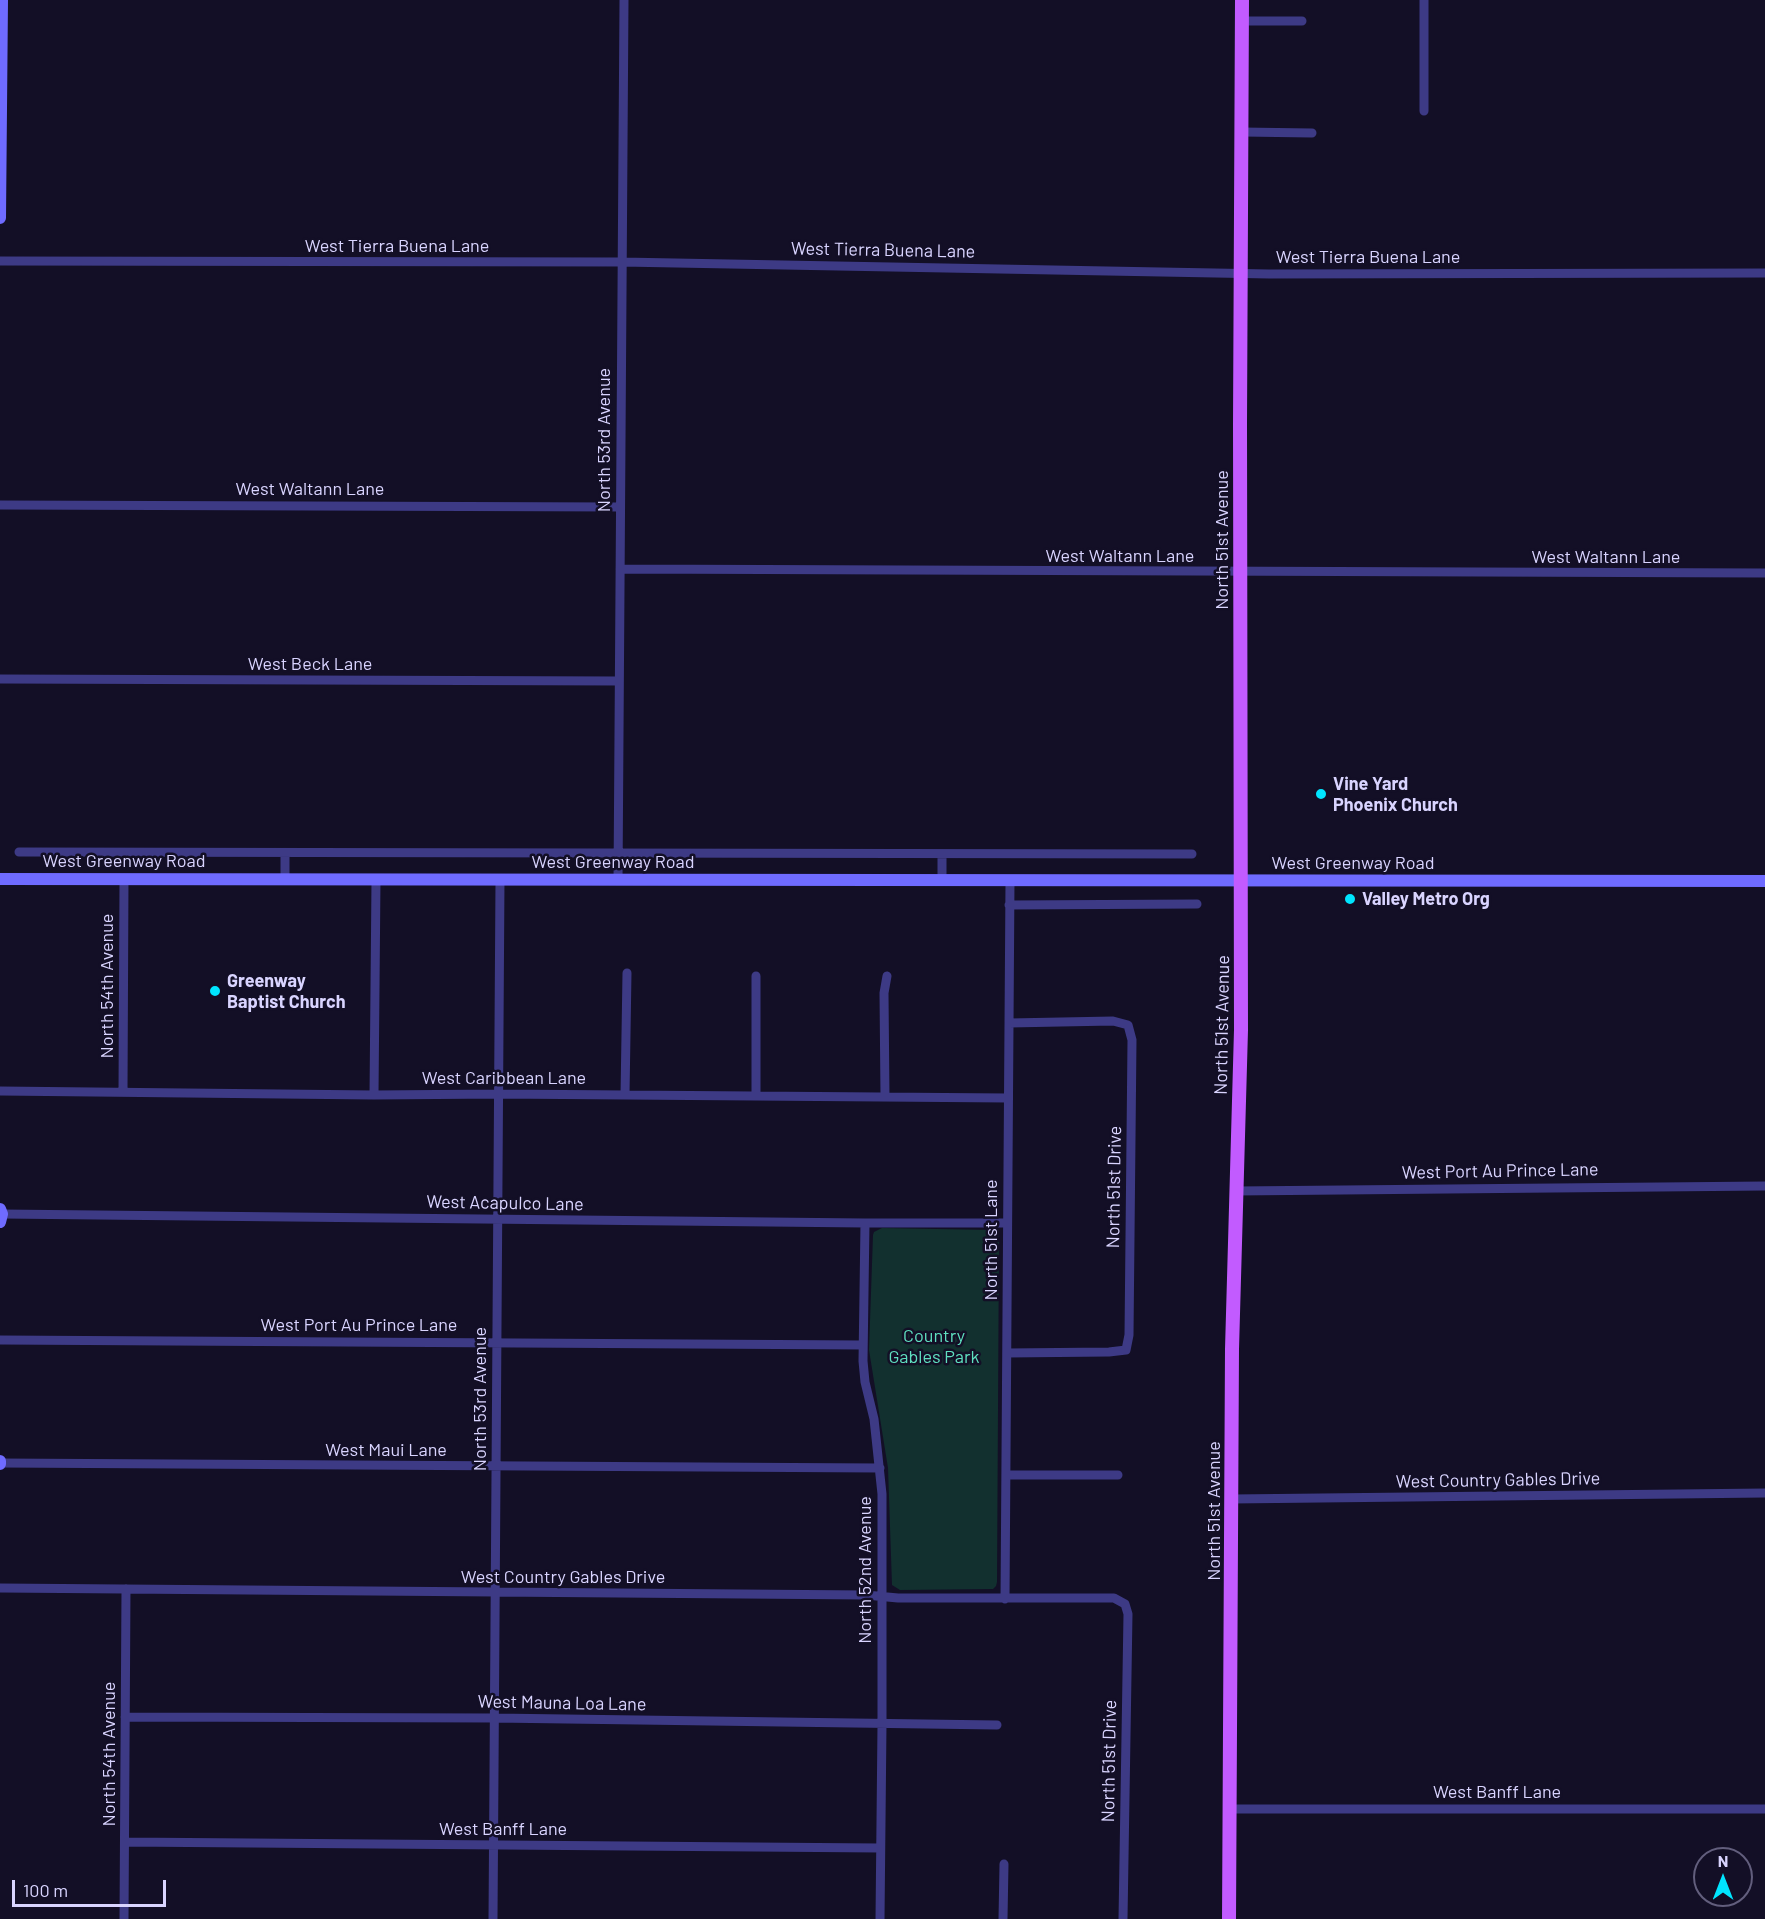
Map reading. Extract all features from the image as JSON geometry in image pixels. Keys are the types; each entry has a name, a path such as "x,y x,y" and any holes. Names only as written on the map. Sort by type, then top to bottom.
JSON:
{"main road":[{"path":"0,218 2,0"},
{"name":"North 51st Avenue","path":"1229,1919 1232,1350 1240,1030 1242,0"},
{"name":"West Greenway Road","path":"0,879 1765,880"}],"street":[{"name":"North 53rd Avenue","path":"618,880 624,0"},
{"path":"1424,0 1424,111"},
{"path":"1242,21 1302,21"},
{"path":"1242,132 1312,132"},
{"name":"West Tierra Buena Lane","path":"0,261 622,262 1240,272 1765,273"},
{"name":"West Waltann Lane","path":"0,505 620,507"},
{"name":"West Waltann Lane","path":"620,570 1765,573"},
{"name":"West Beck Lane","path":"0,679 619,681"},
{"name":"West Greenway Road","path":"19,852 1192,854"},
{"path":"285,854 285,880"},
{"path":"942,854 942,881"},
{"name":"North 54th Avenue","path":"123,879 123,1092"},
{"path":"374,1095 376,880"},
{"name":"North 53rd Avenue","path":"494,1919 500,880"},
{"name":"North 51st Lane","path":"1005,1599 1010,881"},
{"path":"1009,905 1197,904"},
{"path":"625,1095 627,973"},
{"path":"756,976 756,1096"},
{"path":"885,1097 884,993 887,976"},
{"name":"North 51st Drive","path":"1006,1353 1126,1350 1129,1335 1132,1040 1128,1026 1113,1021 1009,1023"},
{"name":"West Caribbean Lane","path":"0,1091 1008,1098"},
{"name":"West Port Au Prince Lane","path":"1236,1191 1765,1186"},
{"name":"West Acapulco Lane","path":"1,1215 1007,1223"},
{"name":"North 52nd Avenue","path":"865,1223 863,1345 865,1382 874,1419 880,1468 882,1724 879,1919"},
{"name":"West Port Au Prince Lane","path":"0,1340 863,1345"},
{"name":"West Maui Lane","path":"0,1463 880,1468"},
{"path":"1006,1475 1118,1475"},
{"name":"West Country Gables Drive","path":"1232,1500 1765,1493"},
{"name":"West Country Gables Drive","path":"0,1588 1005,1599 1114,1598 1125,1604"},
{"name":"North 54th Avenue","path":"124,1919 126,1590"},
{"name":"North 51st Drive","path":"1123,1919 1128,1614 1125,1604"},
{"name":"West Mauna Loa Lane","path":"125,1717 495,1718 998,1725"},
{"name":"West Banff Lane","path":"1229,1809 1765,1809"},
{"name":"West Banff Lane","path":"125,1842 880,1848"},
{"path":"1003,1919 1004,1864"}],"green space":[{"name":"Country Gables Park","path":"882,1228 993,1230 999,1237 997,1582 993,1589 900,1590 892,1585 888,1468 869,1350 873,1235"}],"place":[{"name":"Vine Yard Phoenix Church","path":"1321,794"},
{"name":"Valley Metro Org","path":"1350,899"},
{"name":"Greenway Baptist Church","path":"215,991"}]}
